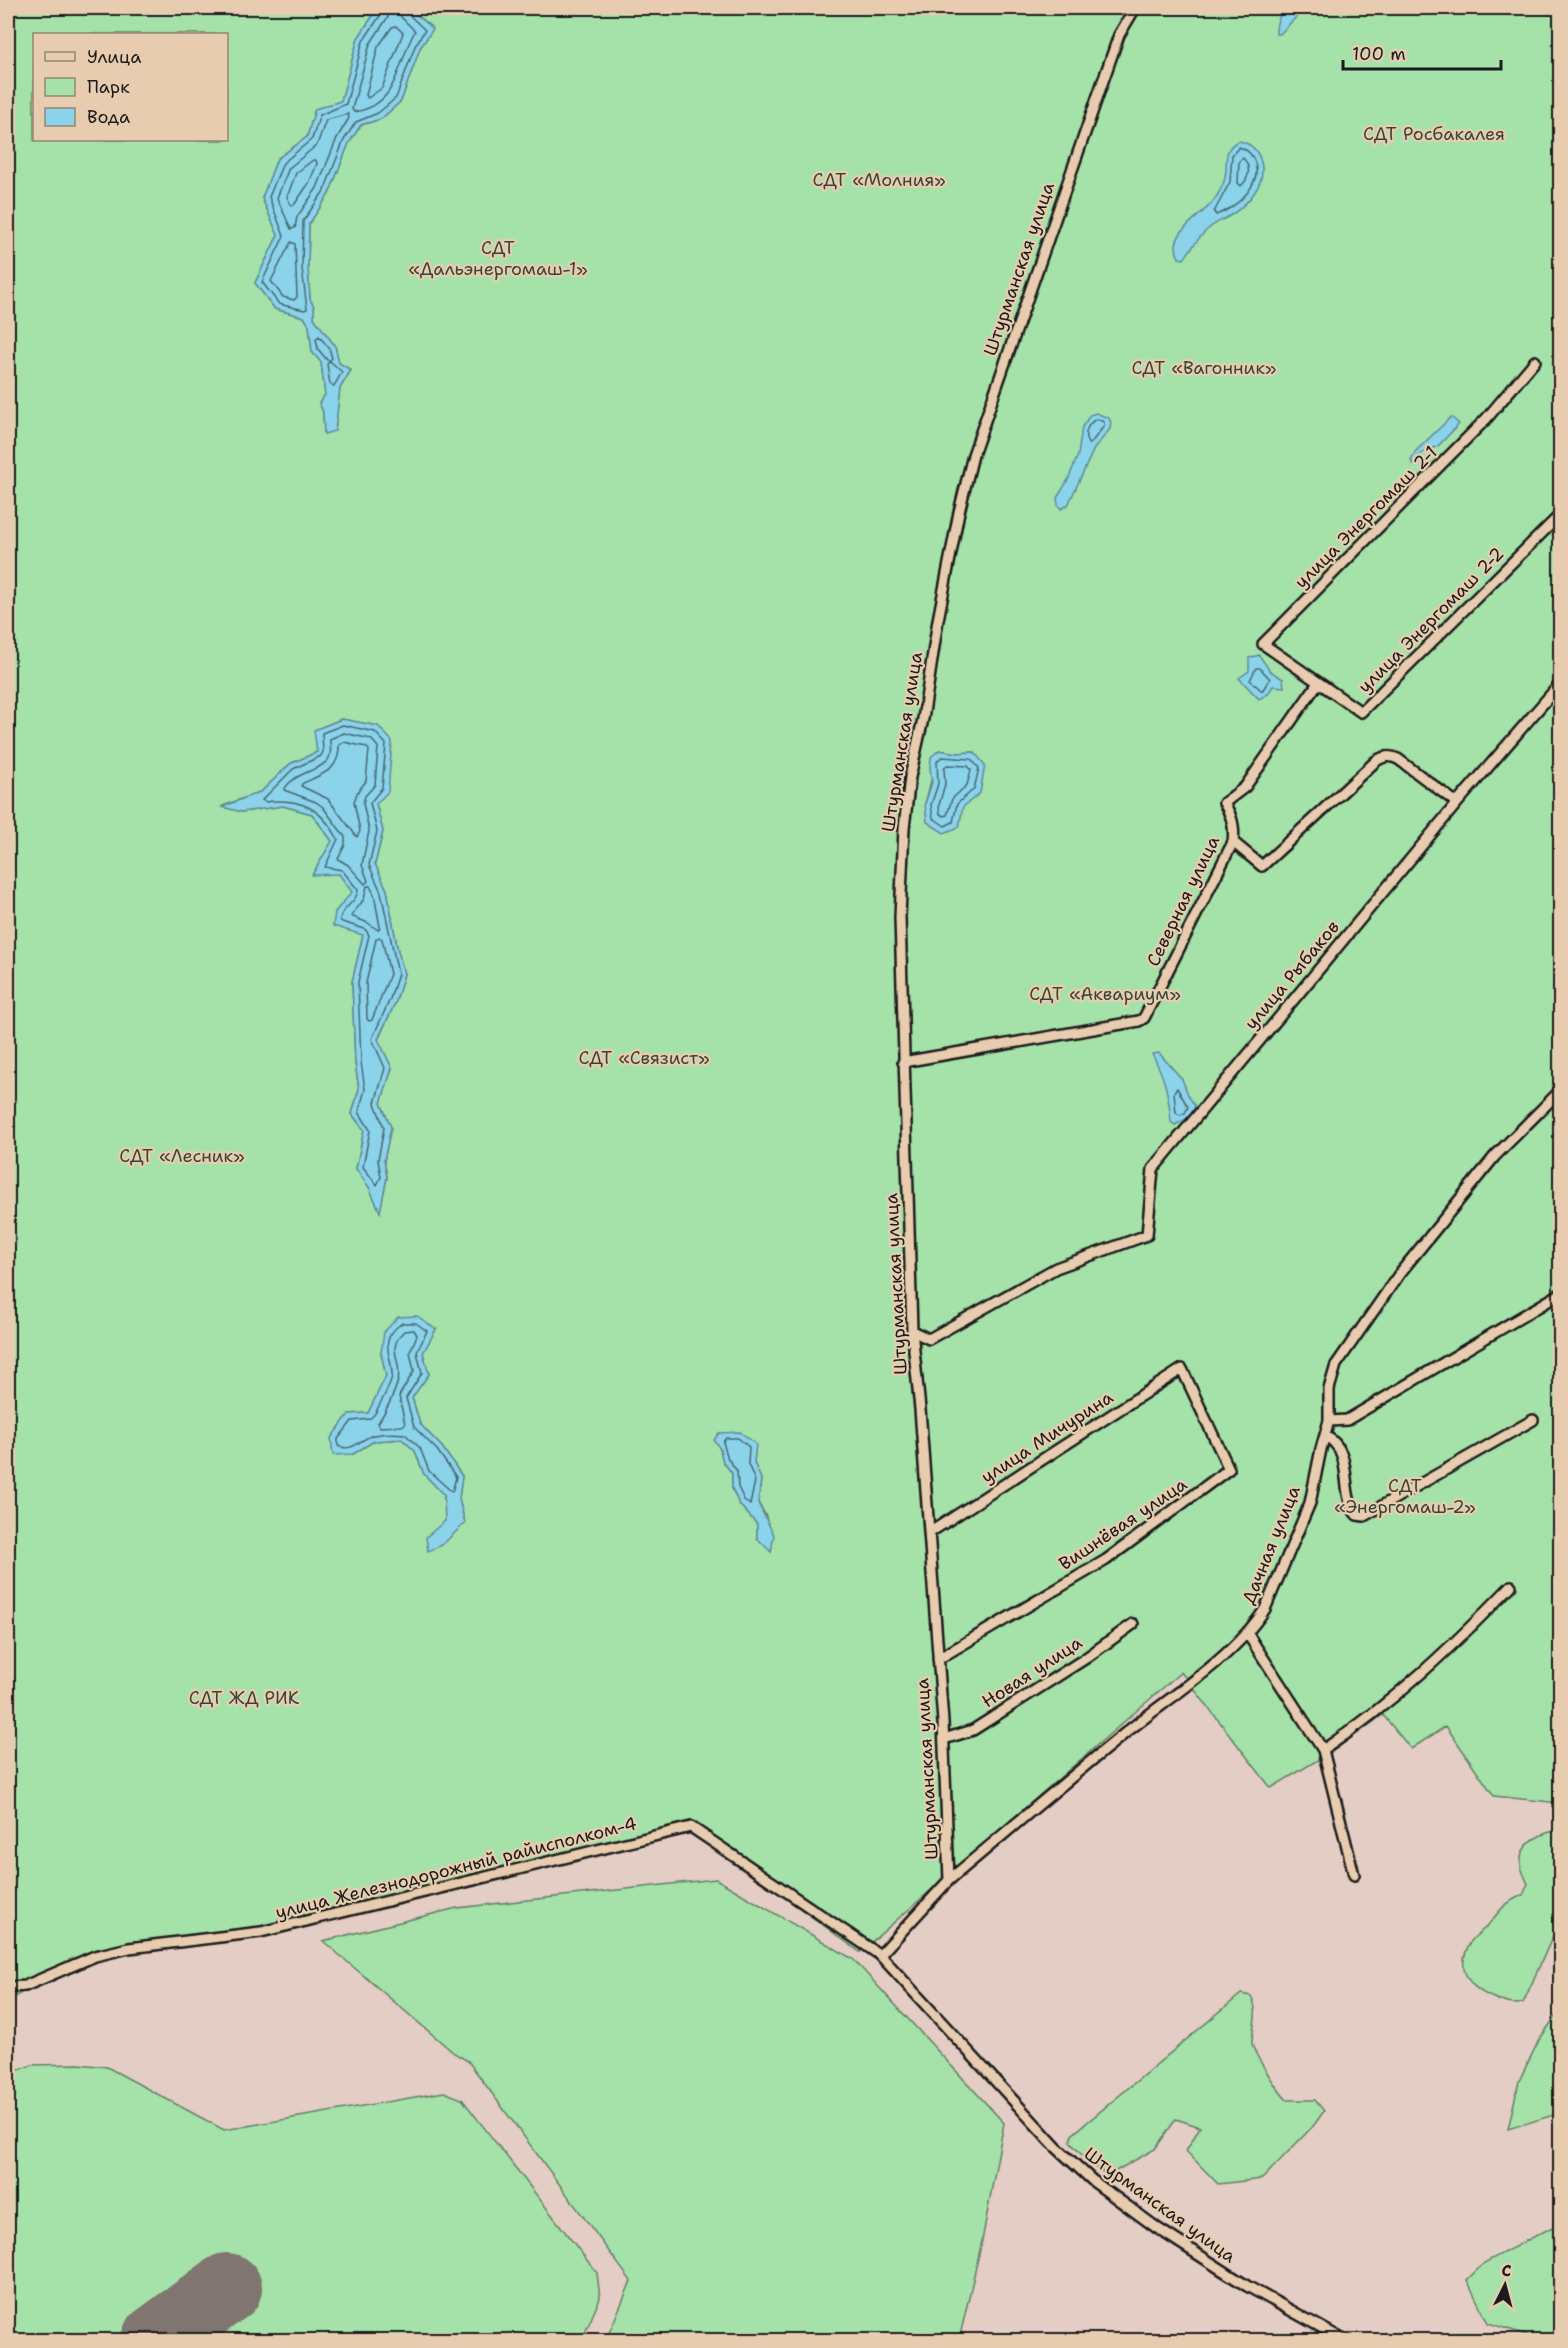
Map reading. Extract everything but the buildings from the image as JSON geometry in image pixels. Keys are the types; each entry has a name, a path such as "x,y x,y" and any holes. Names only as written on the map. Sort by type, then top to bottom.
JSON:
{"street":[{"name":"Штурманская улица","path":"1134,10 1119,35 973,455 959,512 910,777 904,828 900,917 912,1331 944,1739 949,1880 880,1955 1056,2147 1093,2181 1157,2228 1247,2286 1344,2340"},
{"name":"улица Энергомаш 2-1","path":"1318,683 1263,644 1487,418 1535,361"},
{"name":"улица Энергомаш 2-2","path":"1318,683 1361,712 1560,515"},
{"name":"Северная улица","path":"903,1062 1141,1020 1233,842 1232,819 1224,803 1245,787 1318,683"},
{"name":"улица Рыбаков","path":"912,1331 929,1340 1056,1268 1147,1234 1153,1169 1457,803 1560,684"},
{"path":"1233,842 1262,866 1376,761 1391,756 1457,803"},
{"name":"Дачная улица","path":"949,1880 1126,1732 1237,1644 1247,1633 1265,1609 1310,1503 1329,1421 1329,1389 1333,1371 1400,1273 1495,1156 1560,1091"},
{"path":"1329,1421 1347,1420 1560,1294"},
{"name":"улица Мичурина","path":"929,1533 1182,1369"},
{"name":"Вишнёвая улица","path":"938,1659 1106,1560 1229,1469 1182,1369"},
{"path":"1325,1436 1333,1440 1341,1452 1352,1507 1357,1515 1364,1516 1533,1420"},
{"path":"1323,1750 1366,1721 1406,1688 1481,1618 1511,1586"},
{"name":"Новая улица","path":"944,1739 973,1730 1086,1658 1133,1624"},
{"path":"1247,1633 1323,1750 1354,1875"},
{"name":"улица Железнодорожный райисполком-4","path":"8,1987 25,1986 107,1953 129,1948 261,1932 691,1827 880,1955"}],"green space":[{"path":"8,8 378,8 358,38 341,101 315,109 307,137 277,159 262,198 278,235 255,283 275,309 304,317 309,325 312,352 321,362 325,395 319,403 323,412 324,433 335,430 340,388 351,370 339,363 335,346 314,318 308,268 309,224 329,194 349,143 361,125 381,119 401,101 420,48 433,29 409,8 1560,8 1560,1803 1494,1796 1446,1726 1411,1749 1383,1715 1336,1749 1271,1788 1181,1672 860,1952 694,1831 687,1831 278,1934 94,1958 19,1994 8,2004","holes":["341,719 378,726 376,804 383,831 375,864 387,890 404,974 396,1001 378,1040 392,1068 381,1103 391,1127 384,1161 387,1177 380,1211 369,1187 356,1169 364,1130 352,1114 359,1089 355,1063 352,982 363,935 335,912 353,892 339,874 332,841 312,814 283,806 242,812 223,806 262,791 290,764 317,752 315,730","939,750 957,753 974,752 980,792 962,807 959,827 925,804","436,1329 423,1353 429,1374 412,1397 420,1424 442,1447 462,1476 459,1499 465,1523 445,1521 444,1495 424,1474 415,1451 402,1439 374,1441 353,1454 349,1414 368,1413 386,1376 381,1353","755,1444 754,1463 761,1479 758,1503 766,1516 771,1551 757,1538 757,1524 739,1504 732,1488 732,1473 723,1462 720,1449"]},
{"path":"1554,1831 1560,1832 1560,1920 1523,2003 1506,2002 1489,1996 1474,1986 1465,1973 1464,1957 1472,1940 1503,1907 1523,1895 1528,1884 1521,1866 1522,1852 1535,1838"},
{"path":"716,1879 853,1959 1004,2123 982,2241 959,2340 606,2340 631,2281 468,2061 454,2053 323,1941 457,1908"},
{"path":"1560,1977 1560,2010 1555,1988"},
{"path":"1241,1994 1251,1996 1254,2002 1253,2048 1287,2100 1315,2100 1324,2111 1314,2125 1262,2179 1218,2184 1186,2151 1200,2127 1176,2119 1155,2149 1114,2172 1103,2172 1091,2165 1070,2142 1072,2135"},
{"path":"1560,2010 1560,2113 1508,2129 1519,2081 1539,2040"},
{"path":"79,2064 107,2067 224,2130 444,2092 462,2099 597,2273 600,2298 582,2340 8,2340 8,2074 32,2065"},
{"path":"1560,2223 1560,2340 1543,2340 1488,2323 1467,2280 1484,2263"}],"water":[{"path":"378,8 409,8 433,29 420,48 401,101 381,119 361,125 349,143 329,194 309,224 308,268 314,318 335,346 339,363 351,370 340,388 335,431 324,434 323,412 319,403 325,395 321,362 312,352 309,325 304,317 275,309 255,283 278,235 262,198 277,159 307,137 315,109 341,101 358,38"},
{"path":"1287,8 1312,9 1300,13 1280,34 1276,34 1278,20"},
{"path":"1239,141 1247,143 1260,158 1262,170 1259,185 1244,205 1210,228 1184,259 1179,258 1176,249 1181,232 1215,199 1224,180 1228,151"},
{"path":"1096,413 1109,418 1110,429 1094,449 1068,505 1061,509 1057,498 1068,480 1078,455 1082,427 1090,415"},
{"path":"1451,417 1459,424 1438,446 1420,454 1413,464 1411,461 1415,452"},
{"path":"1259,655 1270,671 1283,679 1284,687 1273,686 1268,694 1259,699 1239,678 1249,671 1249,658"},
{"path":"342,719 378,726 392,741 388,792 376,804 383,831 375,864 387,890 404,974 396,1001 378,1039 392,1068 381,1103 391,1127 384,1160 387,1177 380,1212 369,1187 356,1169 364,1130 352,1114 359,1089 355,1063 352,982 363,935 333,926 335,912 352,892 339,874 312,875 332,841 312,814 283,806 242,812 222,807 262,791 290,764 317,752 314,730"},
{"path":"939,750 957,753 974,752 985,765 980,793 963,807 959,827 944,833 927,822 925,804 932,782 931,757"},
{"path":"1159,1053 1182,1079 1195,1106 1190,1117 1175,1125 1171,1122 1168,1096 1152,1054"},
{"path":"417,1316 436,1329 423,1353 429,1374 412,1398 420,1424 442,1447 462,1476 459,1499 465,1523 442,1545 428,1551 426,1537 445,1521 444,1495 424,1474 415,1451 402,1439 374,1441 353,1454 333,1455 331,1438 349,1414 368,1413 386,1376 381,1353 384,1332 398,1317"},
{"path":"740,1432 756,1444 754,1463 761,1479 758,1503 774,1535 771,1552 757,1538 757,1524 739,1504 732,1488 732,1473 723,1462 720,1449 714,1440 719,1433"}],"runway":[{"path":"156,2340 227,2288"}],"park label":[{"name":"СДТ Росбакалея","path":"1434,134"},
{"name":"СДТ «Молния»","path":"879,180"},
{"name":"СДТ «Дальэнергомаш-1»","path":"498,258"},
{"name":"СДТ «Вагонник»","path":"1204,368"},
{"name":"СДТ «Аквариум»","path":"1105,994"},
{"name":"СДТ «Связист»","path":"644,1058"},
{"name":"СДТ «Лесник»","path":"182,1156"},
{"name":"СДТ «Энергомаш-2»","path":"1405,1496"},
{"name":"СДТ ЖД РИК","path":"244,1698"}]}
